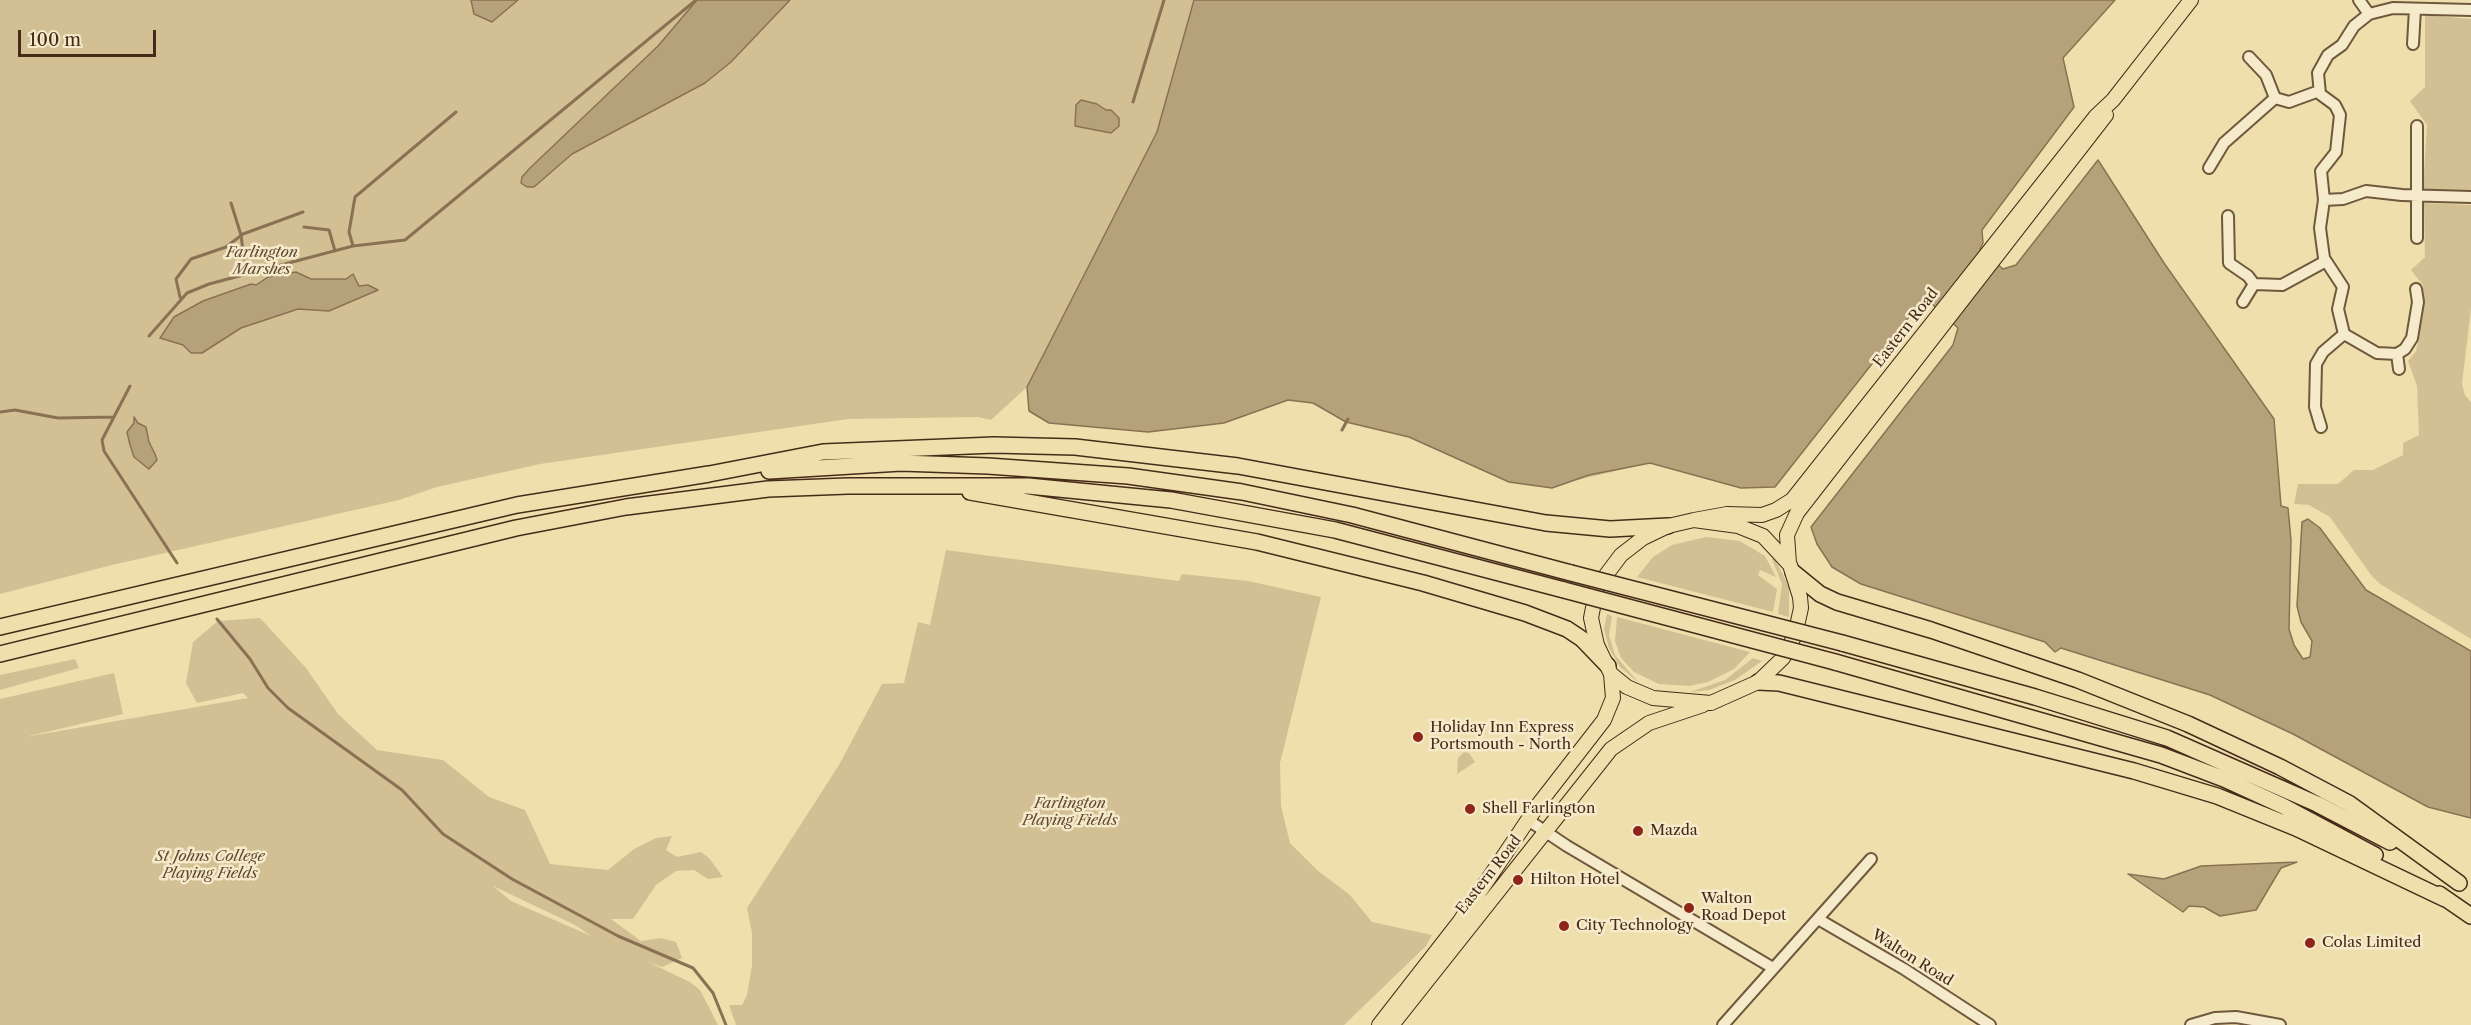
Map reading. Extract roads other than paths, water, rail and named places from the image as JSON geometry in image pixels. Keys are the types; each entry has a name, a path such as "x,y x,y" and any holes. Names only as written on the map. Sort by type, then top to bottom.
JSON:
{"highway":[{"path":"0,627 516,505 709,474 823,452 994,445 1075,447 1238,466 1546,523 1610,529 1668,526"},
{"path":"709,474 901,463 988,465 1128,476 1242,492 1352,515 1842,643 2035,697 2167,738 2317,804 2465,887"},
{"path":"922,484 1257,542 1423,583 1525,613 1567,629 1582,639 1610,670"},
{"path":"0,654 516,528 604,512 768,489 922,484 1028,486 1172,500 1335,530 1835,662 2161,755 2224,779 2343,838 2445,898 2471,916"},
{"path":"1791,568 1828,598 2078,680 2188,724 2280,767 2350,804 2465,887"},
{"path":"1758,682 1779,683 2122,768 2217,796 2296,828 2445,898"}],"main road":[{"name":"Eastern Road","path":"1694,520 1727,514 1762,515 1787,504 1909,359 2009,232 2103,121 2113,100 2191,0"},
{"name":"Eastern Road","path":"1791,568 1787,536 1792,520 1909,359"},
{"path":"1694,520 1738,526 1756,533 1774,547 1791,568 1801,608 1795,635 1787,654 1758,682 1725,699 1711,703 1644,695 1627,687 1610,670 1597,645 1591,618 1597,587 1607,570 1629,548 1668,526 1694,520"},
{"name":"Eastern Road","path":"1379,1025 1460,921 1528,820 1604,720 1613,698 1610,670"},
{"name":"Eastern Road","path":"1392,1025 1611,749 1649,723 1711,703"}],"street":[{"path":"2359,0 2369,14"},
{"path":"2416,289 2418,302 2412,338 2405,349 2397,354 2377,353 2344,334 2338,309 2343,287 2326,261 2320,228 2324,200 2321,177 2323,166 2336,152 2340,115 2337,107 2322,97 2319,91 2318,73 2324,59 2342,45 2354,26 2369,14 2387,8 2471,10"},
{"path":"2413,44 2415,9"},
{"path":"2249,57 2266,75 2275,98"},
{"path":"2275,98 2289,102 2319,91"},
{"path":"2210,168 2224,143 2275,98"},
{"path":"2417,126 2415,195 2417,238"},
{"path":"2324,200 2343,199 2366,191 2471,196"},
{"path":"2228,216 2229,263 2248,276 2254,284"},
{"path":"2254,284 2282,285 2326,261"},
{"path":"2243,302 2254,284"},
{"path":"2321,427 2315,407 2317,360 2344,334"},
{"path":"2397,354 2399,369"},
{"path":"1528,820 1773,968"},
{"path":"1723,1025 1871,860"},
{"name":"Walton Road","path":"1818,919 1904,969 1990,1025"},
{"path":"2191,1025 2215,1018 2236,1017 2280,1025"}],"waterway":[{"path":"149,336 187,293 209,284 353,246 405,240 696,0"},
{"path":"1133,102 1164,0"},
{"path":"353,246 349,232 355,197 456,112"},
{"path":"231,203 241,235 244,259"},
{"path":"180,297 176,279 191,259 226,247 243,234 303,212"},
{"path":"304,227 329,230 335,251"},
{"path":"130,386 102,440 104,451 177,563"},
{"path":"0,412 15,410 58,418 114,417"},
{"path":"1342,430 1348,419"},
{"path":"217,619 250,659 268,688 288,708 402,790 443,834 512,879 618,936 693,968 713,993 726,1025"}],"place":[{"name":"Holiday Inn Express Portsmouth - North","path":"1418,737"},
{"name":"Shell Farlington","path":"1470,809"},
{"name":"Mazda","path":"1638,831"},
{"name":"Hilton Hotel","path":"1518,880"},
{"name":"Walton Road Depot","path":"1689,908"},
{"name":"City Technology","path":"1564,926"},
{"name":"Colas Limited","path":"2310,943"}],"park label":[{"name":"Farlington Marshes","path":"262,262"},
{"name":"Farlington Playing Fields","path":"1070,812"},
{"name":"St Johns College Playing Fields","path":"210,866"}]}
